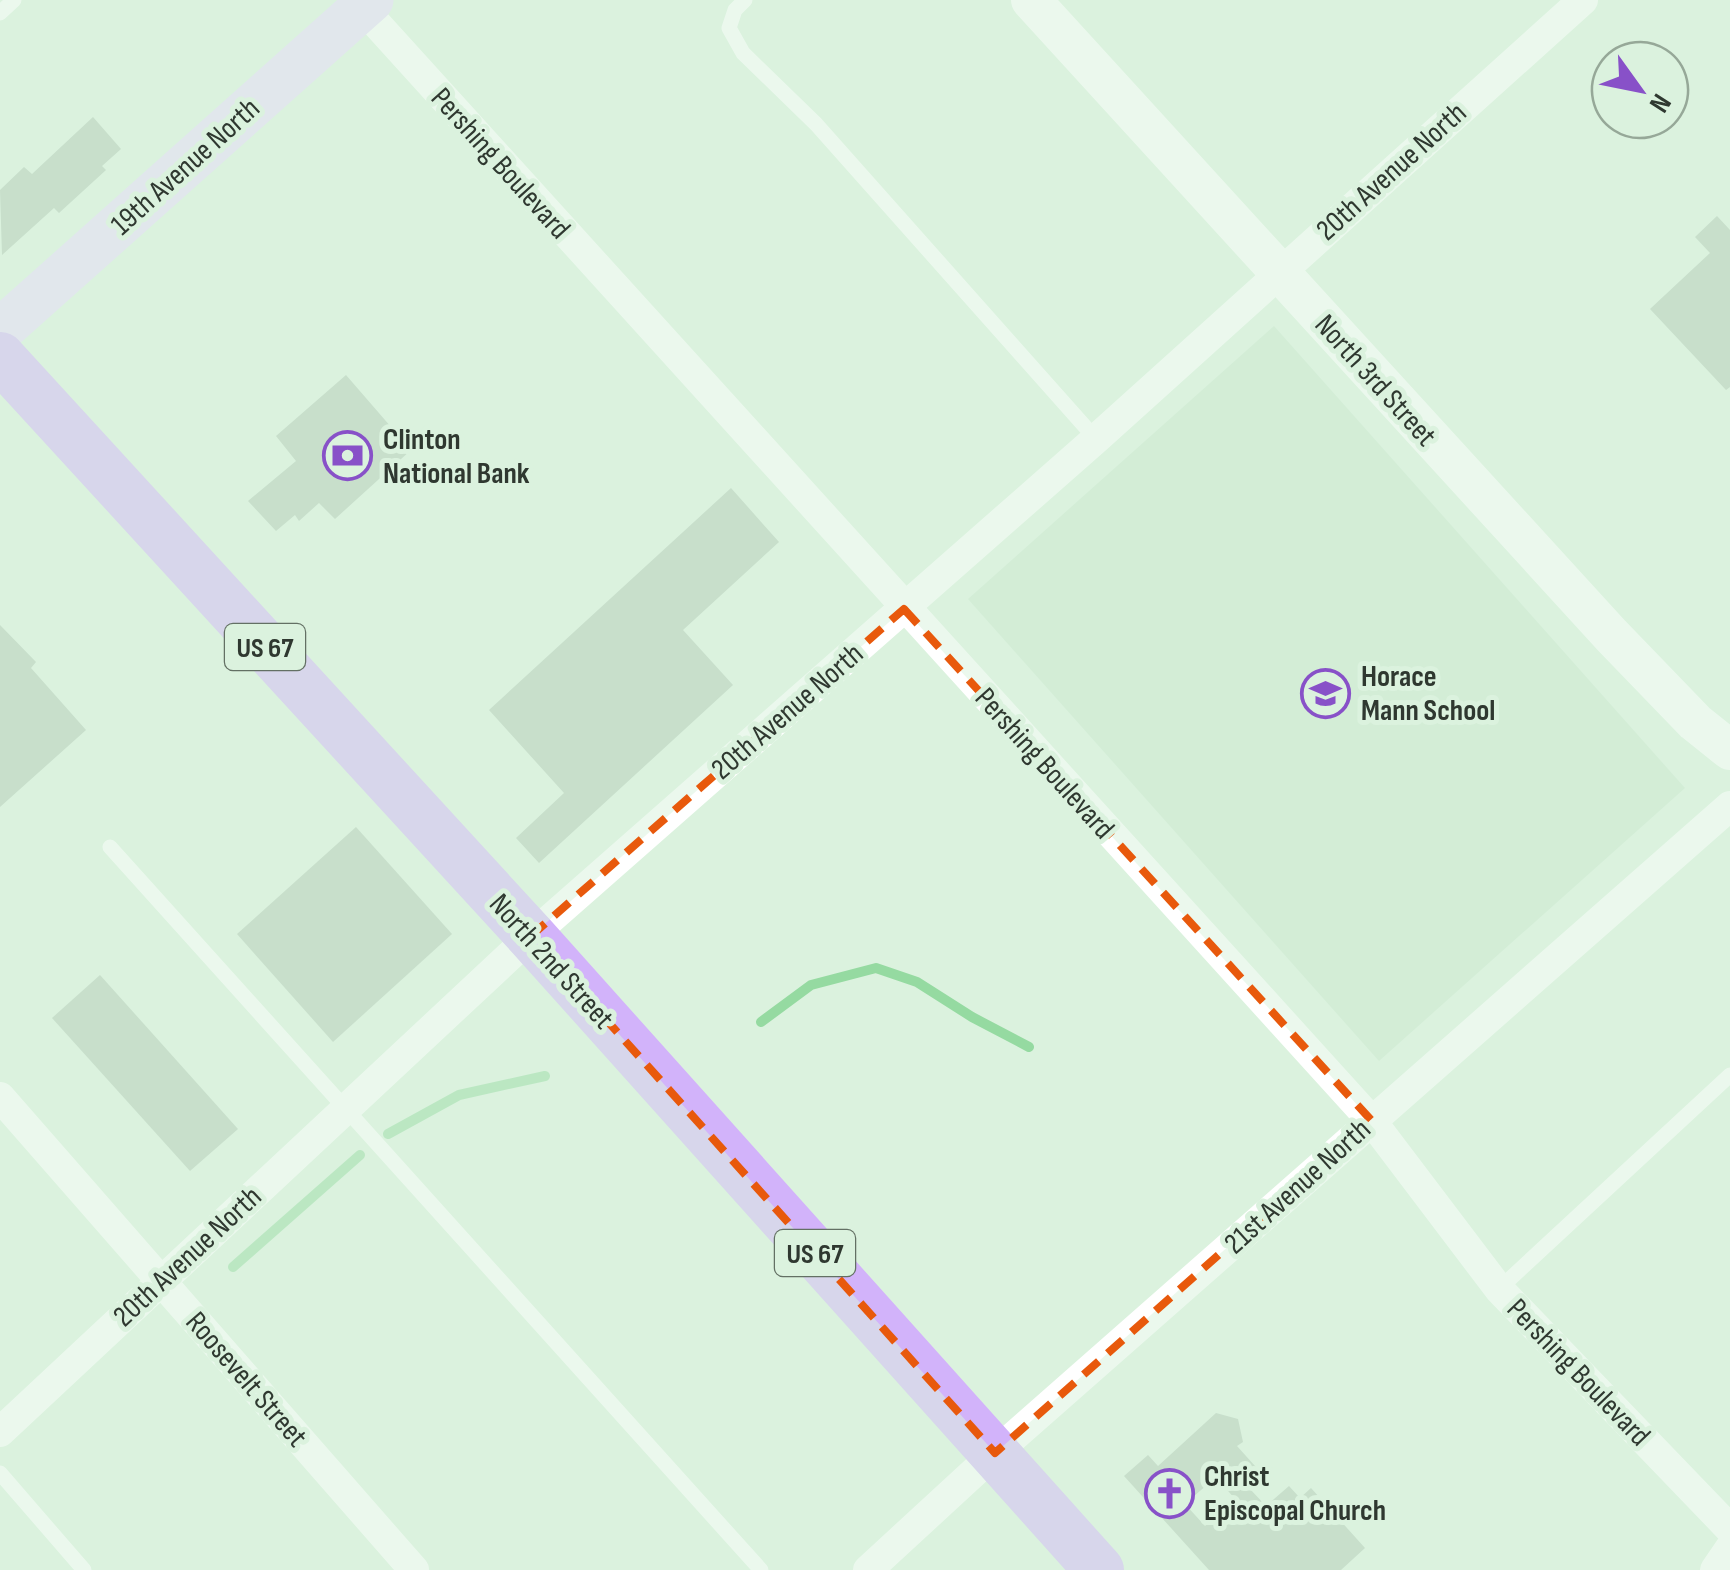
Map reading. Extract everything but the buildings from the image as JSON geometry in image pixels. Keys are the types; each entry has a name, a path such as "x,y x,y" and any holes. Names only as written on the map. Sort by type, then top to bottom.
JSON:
{"main road":[{"name":"19th Avenue North","path":"0,332 362,3"},
{"name":"North 2nd Street","path":"0,358 530,936 1100,1570"}],"street":[{"name":"North 3rd Street","path":"1032,0 1611,635 1696,722 1730,750"},
{"name":"20th Avenue North","path":"0,1432 530,936 1096,439 1583,0"},
{"name":"Pershing Boulevard","path":"362,3 904,609 1371,1120 1499,1289 1730,1529"},
{"name":"21st Avenue North","path":"868,1570 1371,1120 1730,806"},
{"name":"Roosevelt Street","path":"0,1097 414,1570"},
{"path":"1716,1570 1730,1548"}],"lane":[{"path":"0,13 14,0"},
{"path":"745,0 735,10 729,28 743,53 816,124 1096,439"},
{"path":"110,846 762,1570"},
{"path":"1499,1289 1730,1075"},
{"path":"0,1474 84,1570"}],"highlighted area":[{"path":"904,609 1371,1120 995,1453 531,936"}],"shaded area":[{"name":"Horace Mann School","path":"1274,326 1685,788 1379,1061 968,599"}],"waterway":[{"path":"761,1022 811,985 876,968 917,982 1029,1047"},
{"path":"388,1134 459,1095 545,1076"},
{"path":"233,1267 360,1155"}],"place":[{"name":"Clinton National Bank","path":"348,456"},
{"name":"Horace Mann School","path":"1326,693"},
{"name":"Christ Episcopal Church","path":"1169,1493"}]}
